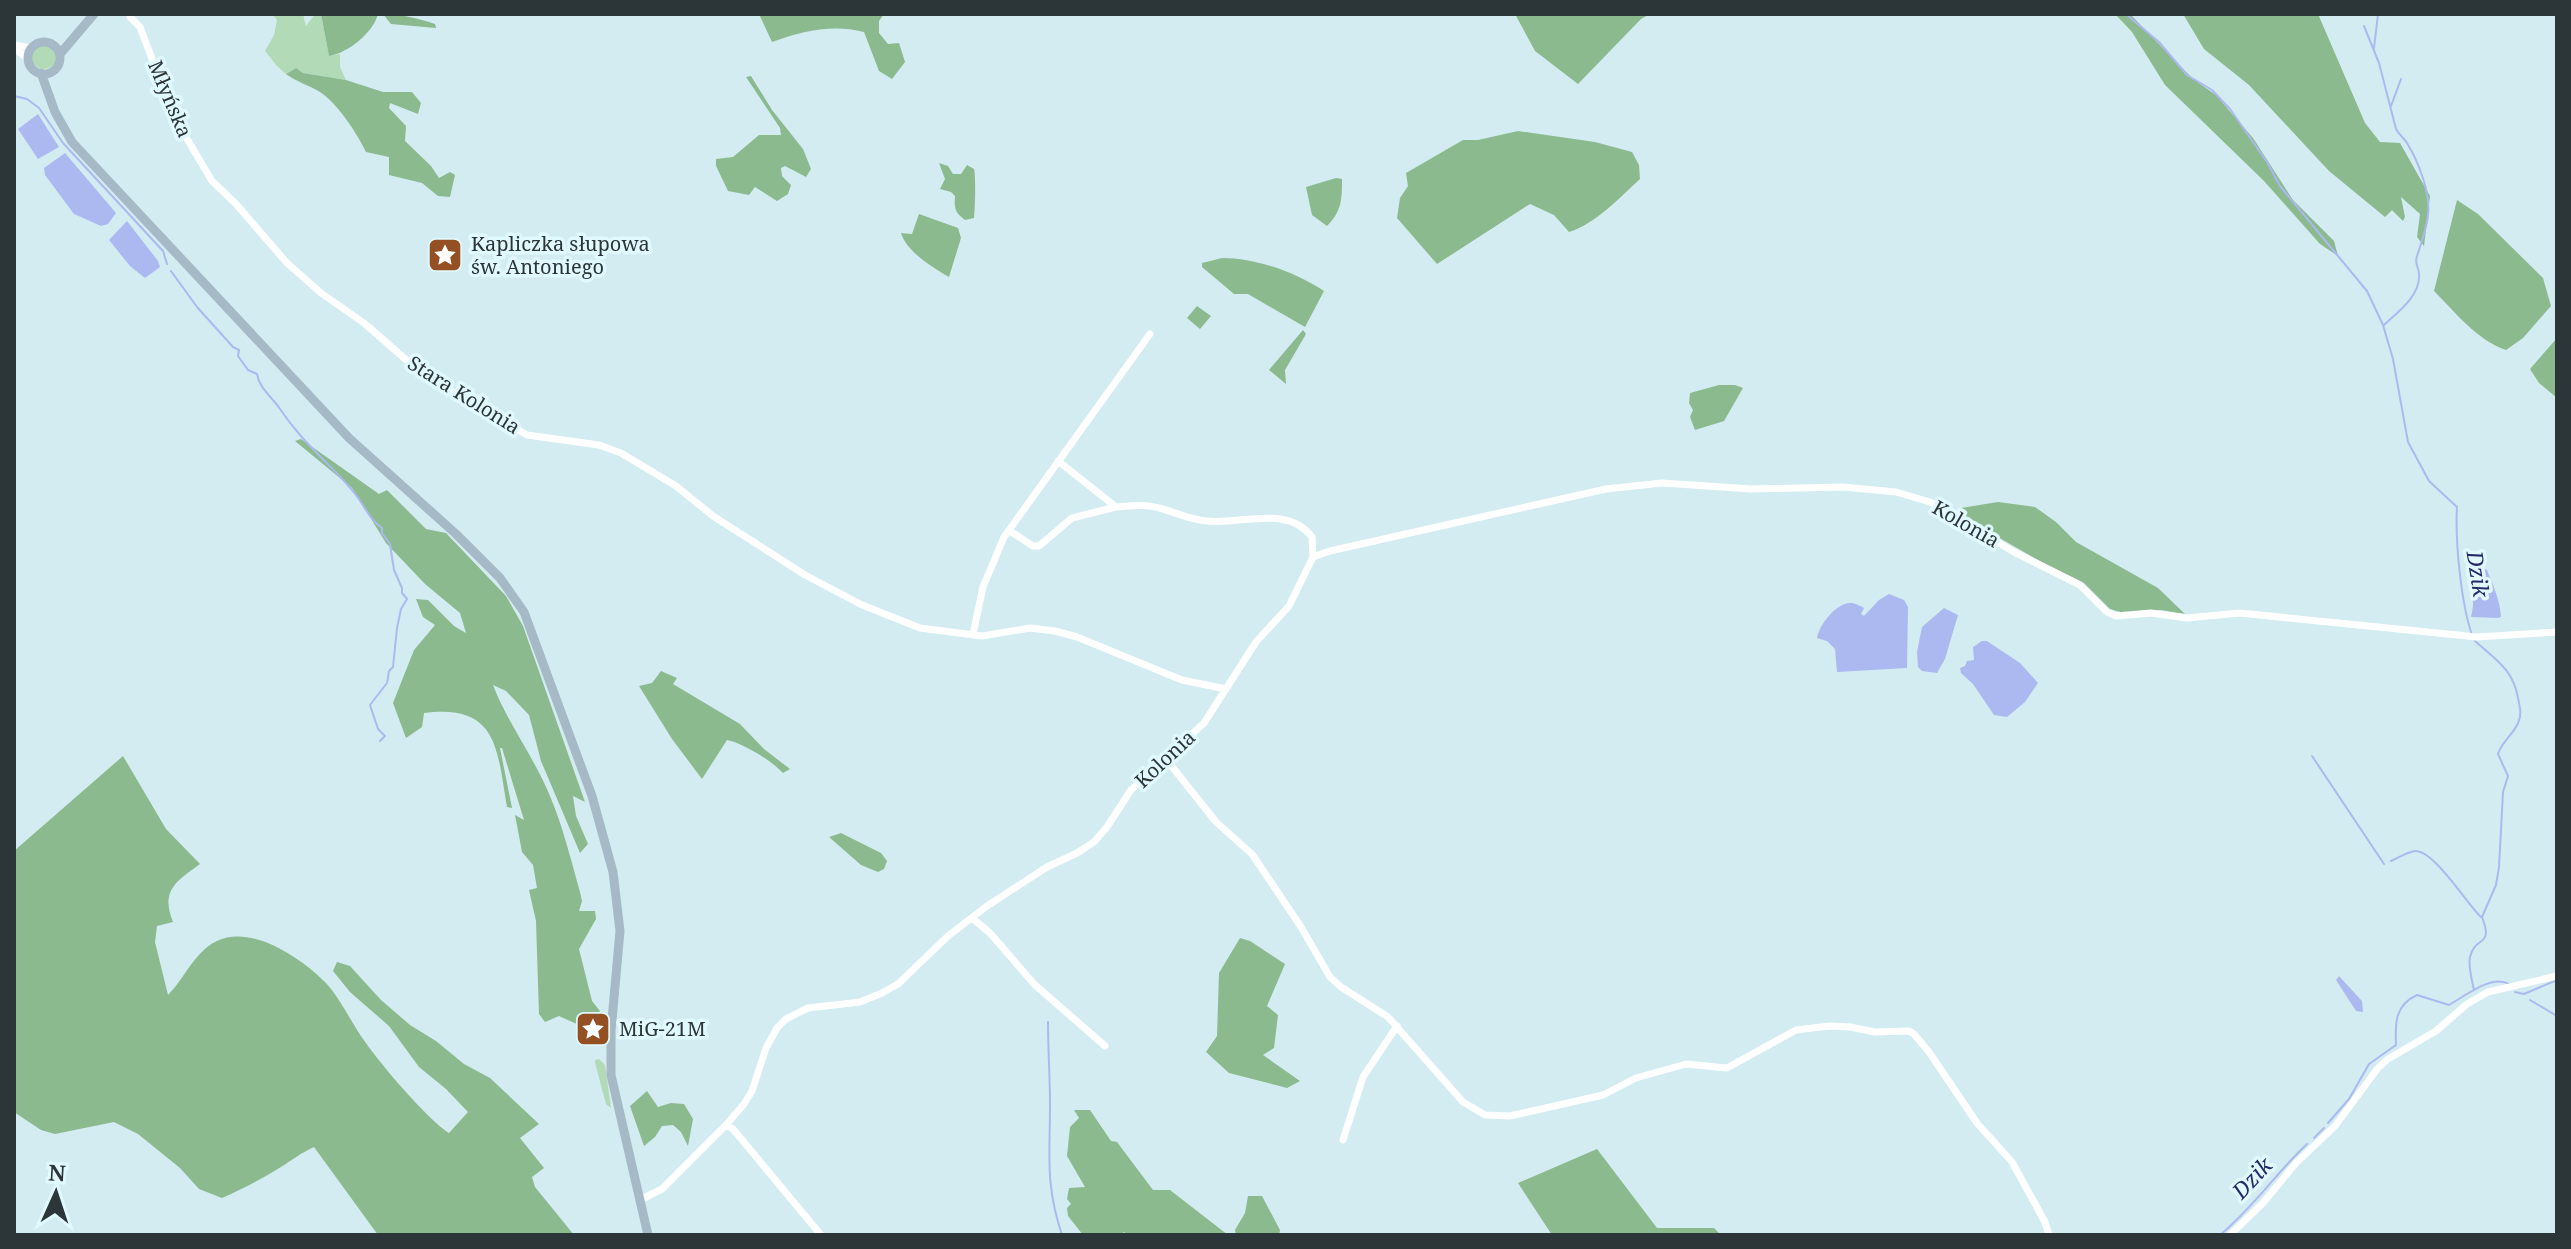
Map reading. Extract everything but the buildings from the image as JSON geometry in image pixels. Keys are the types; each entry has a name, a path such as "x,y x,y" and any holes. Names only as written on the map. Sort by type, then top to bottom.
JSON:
{"main road":[{"path":"50,94 53,71 59,63 60,54 94,14"},
{"path":"54,45 73,37"},
{"path":"53,71 41,73 33,69 30,53 44,41 54,45 60,54"},
{"path":"41,73 55,112 72,142 349,438 491,568 524,612 592,796 616,888 620,931 611,1031 611,1075 648,1235"}],"street":[{"name":"Młyńska","path":"131,16 140,27 174,117 212,181"},
{"path":"14,47 30,53"},
{"name":"Stara Kolonia","path":"212,181 287,263 433,380 527,435 599,445 621,453 676,486 762,548 862,605 920,628 993,635 1030,628 1055,631 1077,637 1173,678 1226,689"},
{"path":"973,634 983,587 1004,537 1150,334"},
{"path":"1058,461 1116,507"},
{"name":"Kolonia","path":"1313,557 1606,489 1662,483 1751,489 1843,487 1907,494 1930,502 2014,552 2080,585 2107,612 2116,616 2151,613 2187,618 2254,613 2473,637 2557,632"},
{"path":"1010,531 1033,546 1039,546 1072,518 1116,507"},
{"name":"Kolonia","path":"640,1200 662,1189 726,1125 752,1091 766,1048 786,1019 808,1008 860,1002 898,984 948,936 972,918 1037,873 1094,842 1131,790 1204,723 1256,642 1289,606 1313,557 1312,537 1298,524 1286,520 1207,521 1157,507 1116,507"},
{"path":"1166,759 1216,822 1252,854 1307,936 1330,977 1388,1017 1463,1102 1475,1111 1496,1117 1603,1095 1636,1078 1686,1064 1727,1068 1796,1030 1830,1026 1875,1032 1909,1031 1954,1086 1977,1123 2019,1172 2049,1235"},
{"path":"972,918 990,933 1034,984 1105,1046"},
{"path":"2230,1235 2262,1204 2296,1163 2335,1126 2388,1059 2436,1031 2467,1004 2488,992 2557,976"},
{"path":"1343,1140 1363,1077 1397,1026"},
{"path":"726,1125 733,1129 821,1235"}],"green space":[{"path":"272,14 303,14 306,26 315,14 321,14 329,56 340,54 340,67 346,80 303,73 296,68 286,74 277,66 265,51 274,35 277,20"},
{"path":"321,14 378,14 359,41 329,56"},
{"path":"383,14 422,20 435,24 436,28 391,24"},
{"path":"759,14 884,14 879,21 879,33 888,44 899,43 905,62 892,79 879,71 864,32 852,30 818,30 772,42"},
{"path":"1515,14 1650,14 1641,19 1578,84 1535,51"},
{"path":"2115,14 2130,14 2193,79 2216,95 2253,138 2293,200 2334,241 2338,256 2320,244 2264,181 2165,85 2132,32"},
{"path":"2183,14 2318,14 2365,123 2380,142 2400,143 2430,196 2424,246 2417,237 2420,214 2401,197 2403,221 2392,210 2385,217 2329,171 2249,85 2204,49"},
{"path":"44,45 55,52 56,57 49,68 44,69 33,62 32,57 39,46"},
{"path":"296,68 303,73 346,80 383,92 412,92 421,103 418,114 390,103 389,108 406,126 405,141 439,178 450,172 455,175 450,197 438,196 422,183 389,175 389,157 366,152 333,103 320,92 286,74"},
{"path":"751,76 772,110 803,149 811,169 806,177 785,166 781,168 782,176 791,185 788,194 777,201 755,187 749,195 728,191 716,166 716,159 733,157 759,135 781,135 780,128 746,77"},
{"path":"1518,131 1595,142 1632,152 1639,165 1640,179 1607,209 1579,228 1569,232 1554,215 1530,204 1437,264 1397,218 1400,198 1408,186 1406,173 1463,140 1478,140"},
{"path":"939,163 948,166 953,174 961,174 967,165 974,169 974,218 965,220 956,210 955,196 940,189 945,179"},
{"path":"1342,179 1341,199 1336,215 1327,226 1312,215 1306,187"},
{"path":"2457,200 2478,214 2543,278 2551,306 2523,338 2506,350 2476,333 2434,291"},
{"path":"919,214 958,228 961,238 949,277 921,258 904,240 901,233 912,234"},
{"path":"1222,258 1275,267 1324,291 1305,327 1248,294 1234,294 1202,267 1202,263"},
{"path":"1197,306 1211,316 1200,329 1187,318"},
{"path":"1303,330 1306,334 1285,370 1286,384 1269,370"},
{"path":"2557,338 2557,398 2539,383 2530,369"},
{"path":"1719,385 1743,388 1724,421 1695,430 1690,417 1693,410 1689,403 1690,393"},
{"path":"301,439 379,494 387,490 426,529 446,533 506,596 523,626 585,802 573,796 576,816 588,844 580,853 541,761 529,715 506,691 493,685 555,808 580,892 582,901 579,911 595,911 596,919 579,949 592,1001 600,1011 579,1025 559,1016 545,1022 539,1014 536,921 529,890 537,888 533,865 522,852 515,815 524,820 502,748 512,808 507,807 496,750 481,724 467,716 449,712 424,713 422,727 406,738 393,703 414,650 435,625 423,617 416,599 428,600 454,626 466,633 460,613 425,584 386,543 352,488 295,441"},
{"path":"1998,502 2035,507 2076,542 2158,588 2185,614 2161,610 2124,613 2110,609 2084,583 1956,513 1961,508"},
{"path":"661,671 677,678 673,684 740,724 764,749 790,769 783,773 757,753 727,740 702,779 672,739 639,686 652,683"},
{"path":"123,756 166,829 200,864 173,887 168,902 173,922 157,926 155,942 168,995 196,958 217,941 245,937 275,946 303,963 325,982 388,1071 414,1101 449,1133 468,1112 419,1067 389,1026 350,992 333,971 337,962 350,966 381,1000 410,1025 464,1064 490,1078 539,1124 520,1138 544,1168 532,1177 535,1187 574,1235 378,1235 314,1147 222,1198 199,1189 180,1168 138,1134 114,1122 55,1134 41,1130 14,1112 14,851"},
{"path":"841,833 881,853 887,861 884,869 878,872 861,865 829,837"},
{"path":"1240,938 1250,941 1285,964 1267,1006 1278,1015 1274,1048 1263,1055 1300,1081 1287,1088 1229,1073 1206,1052 1217,1036 1219,973"},
{"path":"599,1059 605,1065 611,1108 606,1104 595,1063"},
{"path":"647,1091 658,1107 671,1103 684,1104 693,1119 688,1146 681,1132 673,1125 662,1126 644,1146 630,1106"},
{"path":"1074,1110 1090,1110 1111,1141 1117,1142 1153,1190 1170,1190 1228,1235 1127,1235 1124,1232 1120,1235 1083,1235 1068,1216 1067,1208 1071,1204 1067,1199 1069,1188 1085,1187 1067,1156 1070,1127 1079,1118"},
{"path":"1597,1149 1657,1228 1714,1228 1721,1235 1552,1235 1518,1183"},
{"path":"1248,1196 1262,1196 1280,1230 1279,1235 1236,1235 1235,1230 1245,1213"}],"water":[{"path":"38,114 59,147 38,159 18,129"},
{"path":"65,153 116,213 108,224 101,226 74,214 45,175 44,168"},
{"path":"127,221 160,267 145,278 130,266 109,240"},
{"path":"2481,567 2487,570 2492,581 2501,617 2471,617 2470,580"},
{"path":"1889,594 1904,600 1908,607 1907,668 1837,672 1835,649 1827,641 1817,638 1825,621 1846,603 1864,608 1861,614 1864,616"},
{"path":"1944,608 1958,615 1945,659 1937,673 1922,671 1918,667 1917,652 1922,627"},
{"path":"1987,641 2020,663 2038,683 2025,702 2007,717 1994,715 1973,684 1961,673 1960,668 1967,661 1974,660 1973,647"},
{"path":"2339,976 2362,1001 2363,1012 2356,1011 2336,980"}],"waterway":[{"name":"Dzik","path":"2126,14 2159,42 2187,75 2212,90 2230,109 2280,186 2367,291 2383,325 2393,359 2408,442 2429,481 2457,507 2460,572 2472,635"},
{"path":"2374,48 2378,14"},
{"path":"2364,26 2379,63 2396,129 2407,143 2426,187 2428,206 2416,259 2419,282 2408,302 2384,325"},
{"path":"2391,106 2401,79"},
{"path":"14,96 27,99 39,108 63,143 163,251 167,264"},
{"path":"171,271 197,307 239,350 238,356 248,370 257,374 263,388 297,432 356,495 382,528 390,544 394,570 407,599 401,609 397,628 393,667 387,683 370,705 378,729 385,736 380,741"},
{"name":"Dzik","path":"2474,990 2470,957 2472,950 2485,937 2482,917 2496,885 2499,867 2503,792 2508,776 2498,754 2516,727 2520,714 2516,688 2508,672 2475,641"},
{"path":"2312,756 2384,864"},
{"path":"2391,861 2415,851 2423,853 2441,868 2481,917"},
{"path":"2515,992 2524,994 2557,980"},
{"name":"Dzik","path":"2328,1123 2349,1099 2369,1064 2396,1045 2400,1009 2410,999 2417,995 2449,1005 2487,984 2509,984"},
{"path":"2530,1000 2557,1016"},
{"path":"1048,1022 1050,1170 1053,1200 1062,1235"},
{"name":"Dzik","path":"2314,1138 2324,1128"},
{"name":"Dzik","path":"2220,1235 2307,1144"}],"place":[{"name":"Kapliczka słupowa św. Antoniego","path":"445,255"},
{"name":"MiG-21M","path":"593,1029"}]}
